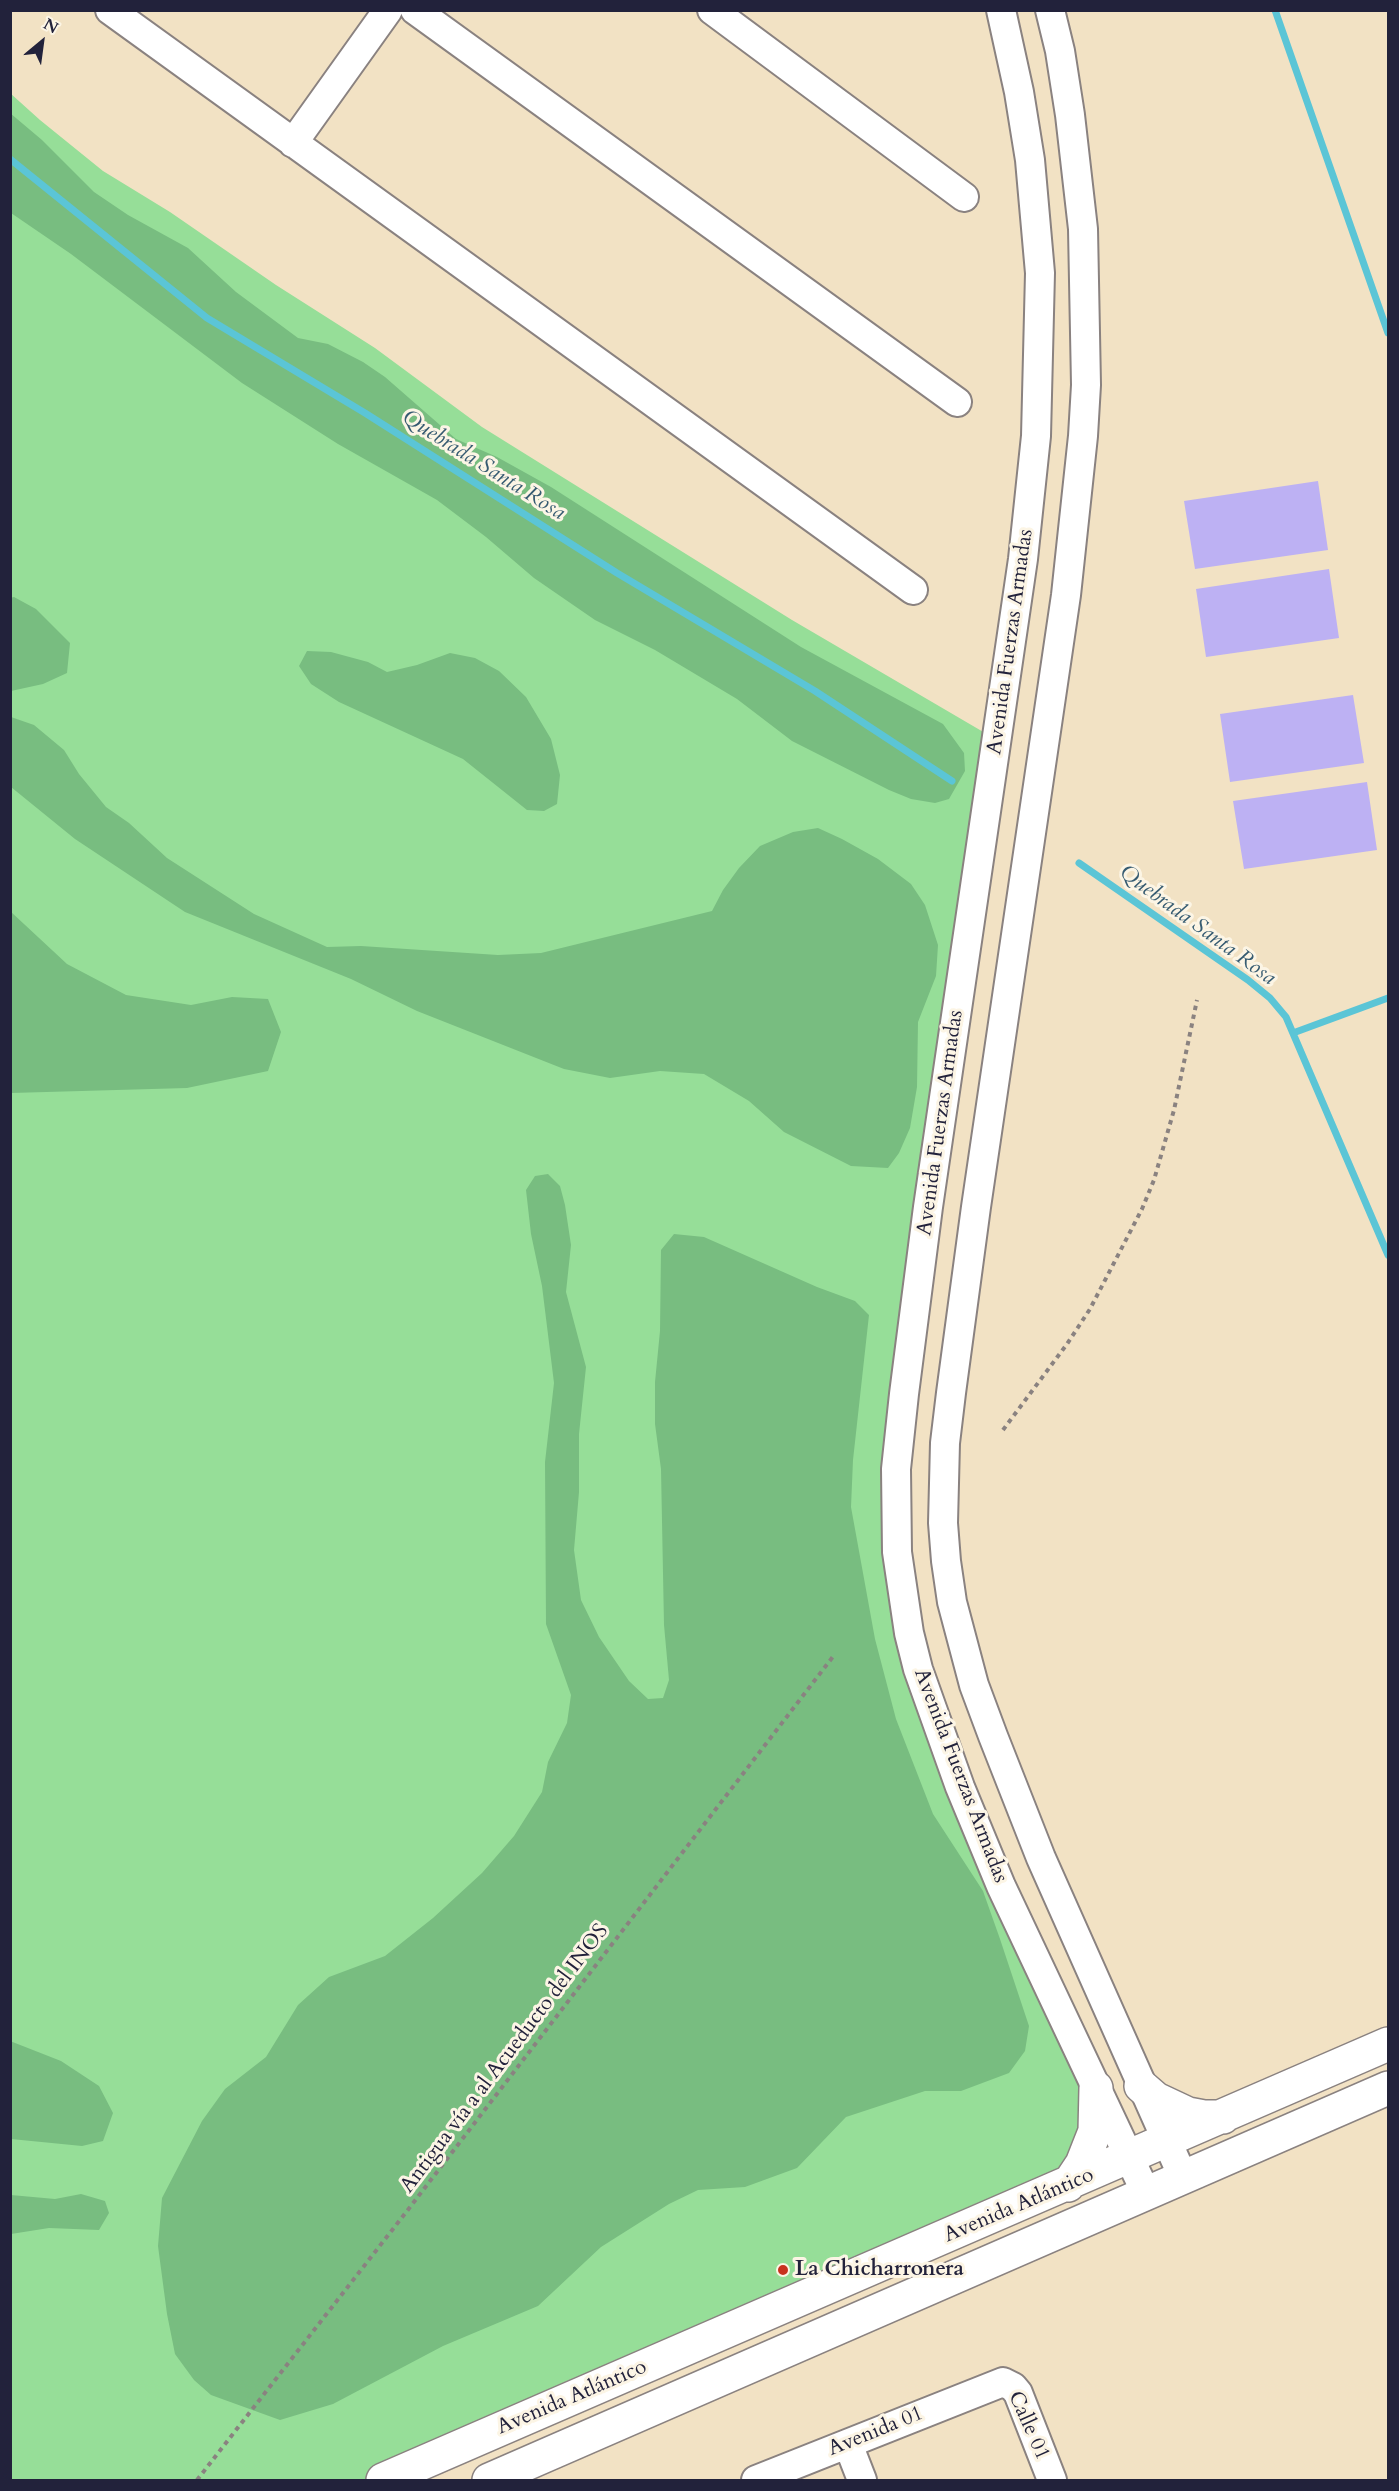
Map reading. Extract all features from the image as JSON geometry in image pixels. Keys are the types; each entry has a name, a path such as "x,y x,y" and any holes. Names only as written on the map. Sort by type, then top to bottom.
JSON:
{"main road":[{"name":"Avenida Atlántico","path":"383,2481 1389,2044"},
{"path":"1141,2086 1156,2099 1188,2114 1204,2117 1223,2116"},
{"path":"1068,2185 1082,2164 1095,2131 1096,2088"},
{"name":"Avenida Atlántico","path":"489,2481 1389,2088"}],"street":[{"path":"110,10 913,590"},
{"path":"293,143 388,10"},
{"path":"416,10 957,402"},
{"path":"712,10 964,197"},
{"name":"Avenida Fuerzas Armadas","path":"1002,10 1030,160 1040,273 1036,436 1023,559 928,1207 904,1394 896,1469 897,1552 909,1633 918,1669 942,1741 1001,1886 1146,2193"},
{"path":"1050,10 1060,51 1070,115 1083,229 1086,385 1083,436 1066,595 979,1183 952,1382 945,1443 943,1523 952,1602 974,1685 1041,1858 1183,2177"},
{"name":"Avenida 01","path":"756,2481 996,2383"},
{"name":"Calle 01","path":"996,2383 1009,2384 1018,2393 1052,2481"},
{"path":"848,2444 862,2481"}],"path":[{"path":"1002,1430 1090,1310 1142,1209 1154,1180 1174,1110 1197,1000"},
{"name":"Antigua vía a al Acueducto del INOS","path":"197,2481 835,1653"}],"green space":[{"path":"10,93 103,171 170,212 276,285 375,348 482,427 792,620 997,740 904,1394 909,1633 1096,2088 1082,2164 383,2480 11,2480"},
{"path":"10,113 42,140 94,192 128,215 188,248 236,292 298,338 328,344 363,362 385,377 456,439 497,457 551,487 801,647 943,724 964,753 965,771 949,799 935,803 911,799 792,741 737,699 655,650 595,620 534,578 486,537 437,500 338,444 242,383 71,254 11,213"},
{"path":"14,597 36,609 70,643 67,673 43,684 11,691 10,598"},
{"path":"307,651 331,652 368,662 387,672 417,665 450,653 475,658 499,671 526,697 551,739 560,775 557,804 544,811 527,810 463,759 339,702 311,684 299,666"},
{"path":"11,717 34,725 64,750 79,774 106,807 129,823 167,858 254,914 327,947 361,946 498,955 541,953 712,911 723,890 739,868 760,846 793,832 818,828 842,839 878,859 911,884 925,905 938,945 936,976 918,1022 917,1087 910,1128 899,1153 888,1168 851,1166 784,1132 749,1101 704,1074 660,1071 610,1078 564,1069 417,1011 351,979 185,912 75,839 11,787"},
{"path":"10,911 67,964 126,995 191,1005 232,997 268,999 281,1032 268,1071 187,1088 11,1093"},
{"path":"548,1174 560,1186 565,1205 571,1245 566,1292 586,1367 579,1434 579,1492 574,1550 581,1600 599,1637 629,1681 648,1699 663,1698 669,1680 664,1625 661,1469 655,1424 661,1250 674,1234 704,1237 817,1287 855,1301 869,1315 853,1460 851,1507 875,1639 896,1719 933,1814 983,1891 1029,2026 1025,2051 1009,2073 961,2091 925,2091 846,2117 797,2168 745,2187 698,2190 669,2204 601,2247 538,2306 443,2346 333,2404 280,2420 211,2395 194,2380 175,2354 158,2246 162,2198 202,2121 225,2089 266,2057 298,2005 329,1977 385,1956 433,1918 482,1873 514,1836 542,1792 548,1762 567,1723 571,1695 546,1624 545,1462 554,1383 542,1286 531,1234 526,1190 535,1176"},
{"path":"10,2041 61,2061 99,2086 113,2113 103,2141 82,2146 11,2139"},
{"path":"81,2194 105,2201 109,2213 99,2230 49,2228 11,2234 11,2195 55,2199"}],"building":[{"path":"1318,481 1328,550 1195,569 1184,501"},
{"path":"1329,569 1339,638 1206,657 1196,589"},
{"path":"1353,695 1364,763 1230,782 1220,714"},
{"path":"1367,782 1377,850 1244,869 1233,801"}],"waterway":[{"path":"1275,10 1388,333"},
{"name":"Quebrada Santa Rosa","path":"10,159 207,318 365,413 617,573 815,691 952,781"},
{"name":"Quebrada Santa Rosa","path":"1079,863 1248,980 1270,998 1286,1017 1388,1255"},
{"path":"1293,1033 1388,998"}],"place":[{"name":"La Chicharronera","path":"783,2270"}]}
